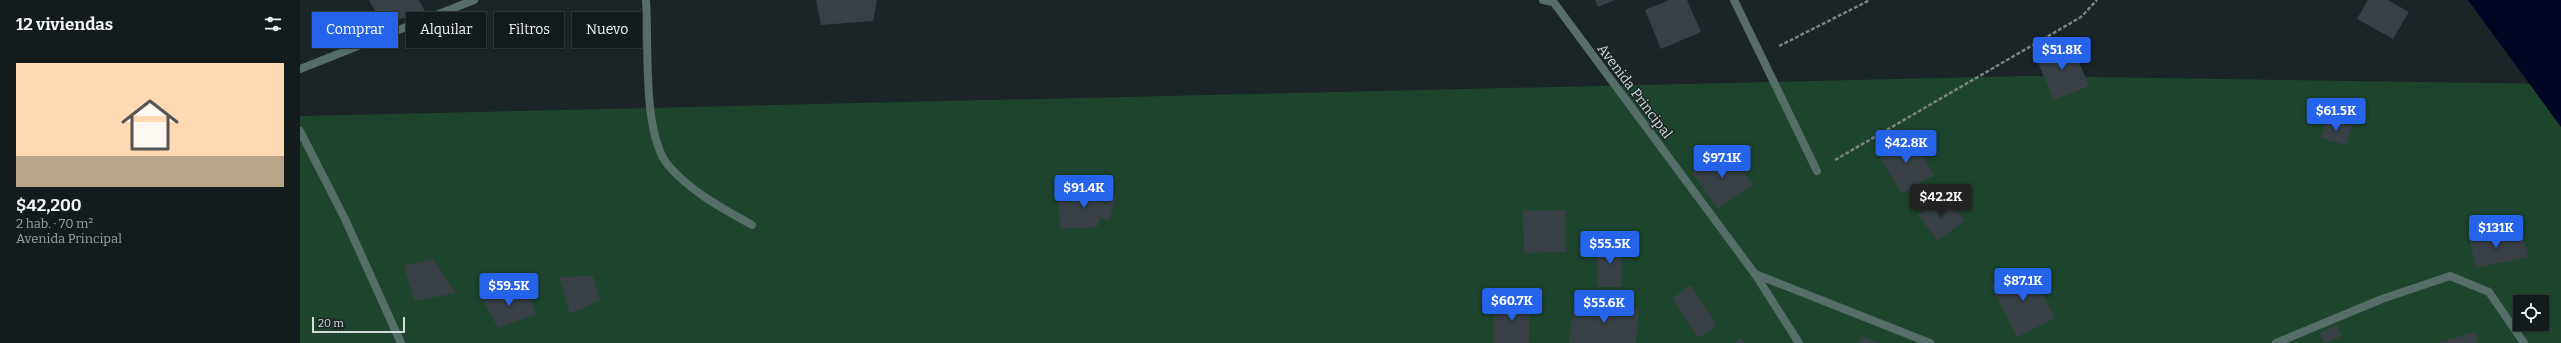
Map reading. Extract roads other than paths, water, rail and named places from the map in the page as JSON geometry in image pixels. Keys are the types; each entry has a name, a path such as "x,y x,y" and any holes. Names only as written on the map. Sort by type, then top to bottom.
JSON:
{"street":[{"path":"300,70 474,0"},
{"path":"646,0 653,133 667,164 705,199 752,225"},
{"path":"1543,0 1553,1"},
{"path":"1734,0 1817,171"},
{"name":"Avenida Principal","path":"1553,1 1755,274 1799,343"},
{"path":"300,131 345,219 401,343"},
{"path":"1755,274 1930,343"},
{"path":"2276,343 2285,341 2382,299 2450,276 2489,292 2524,343"}],"water":[{"path":"2468,0 2561,0 2561,127"}]}
